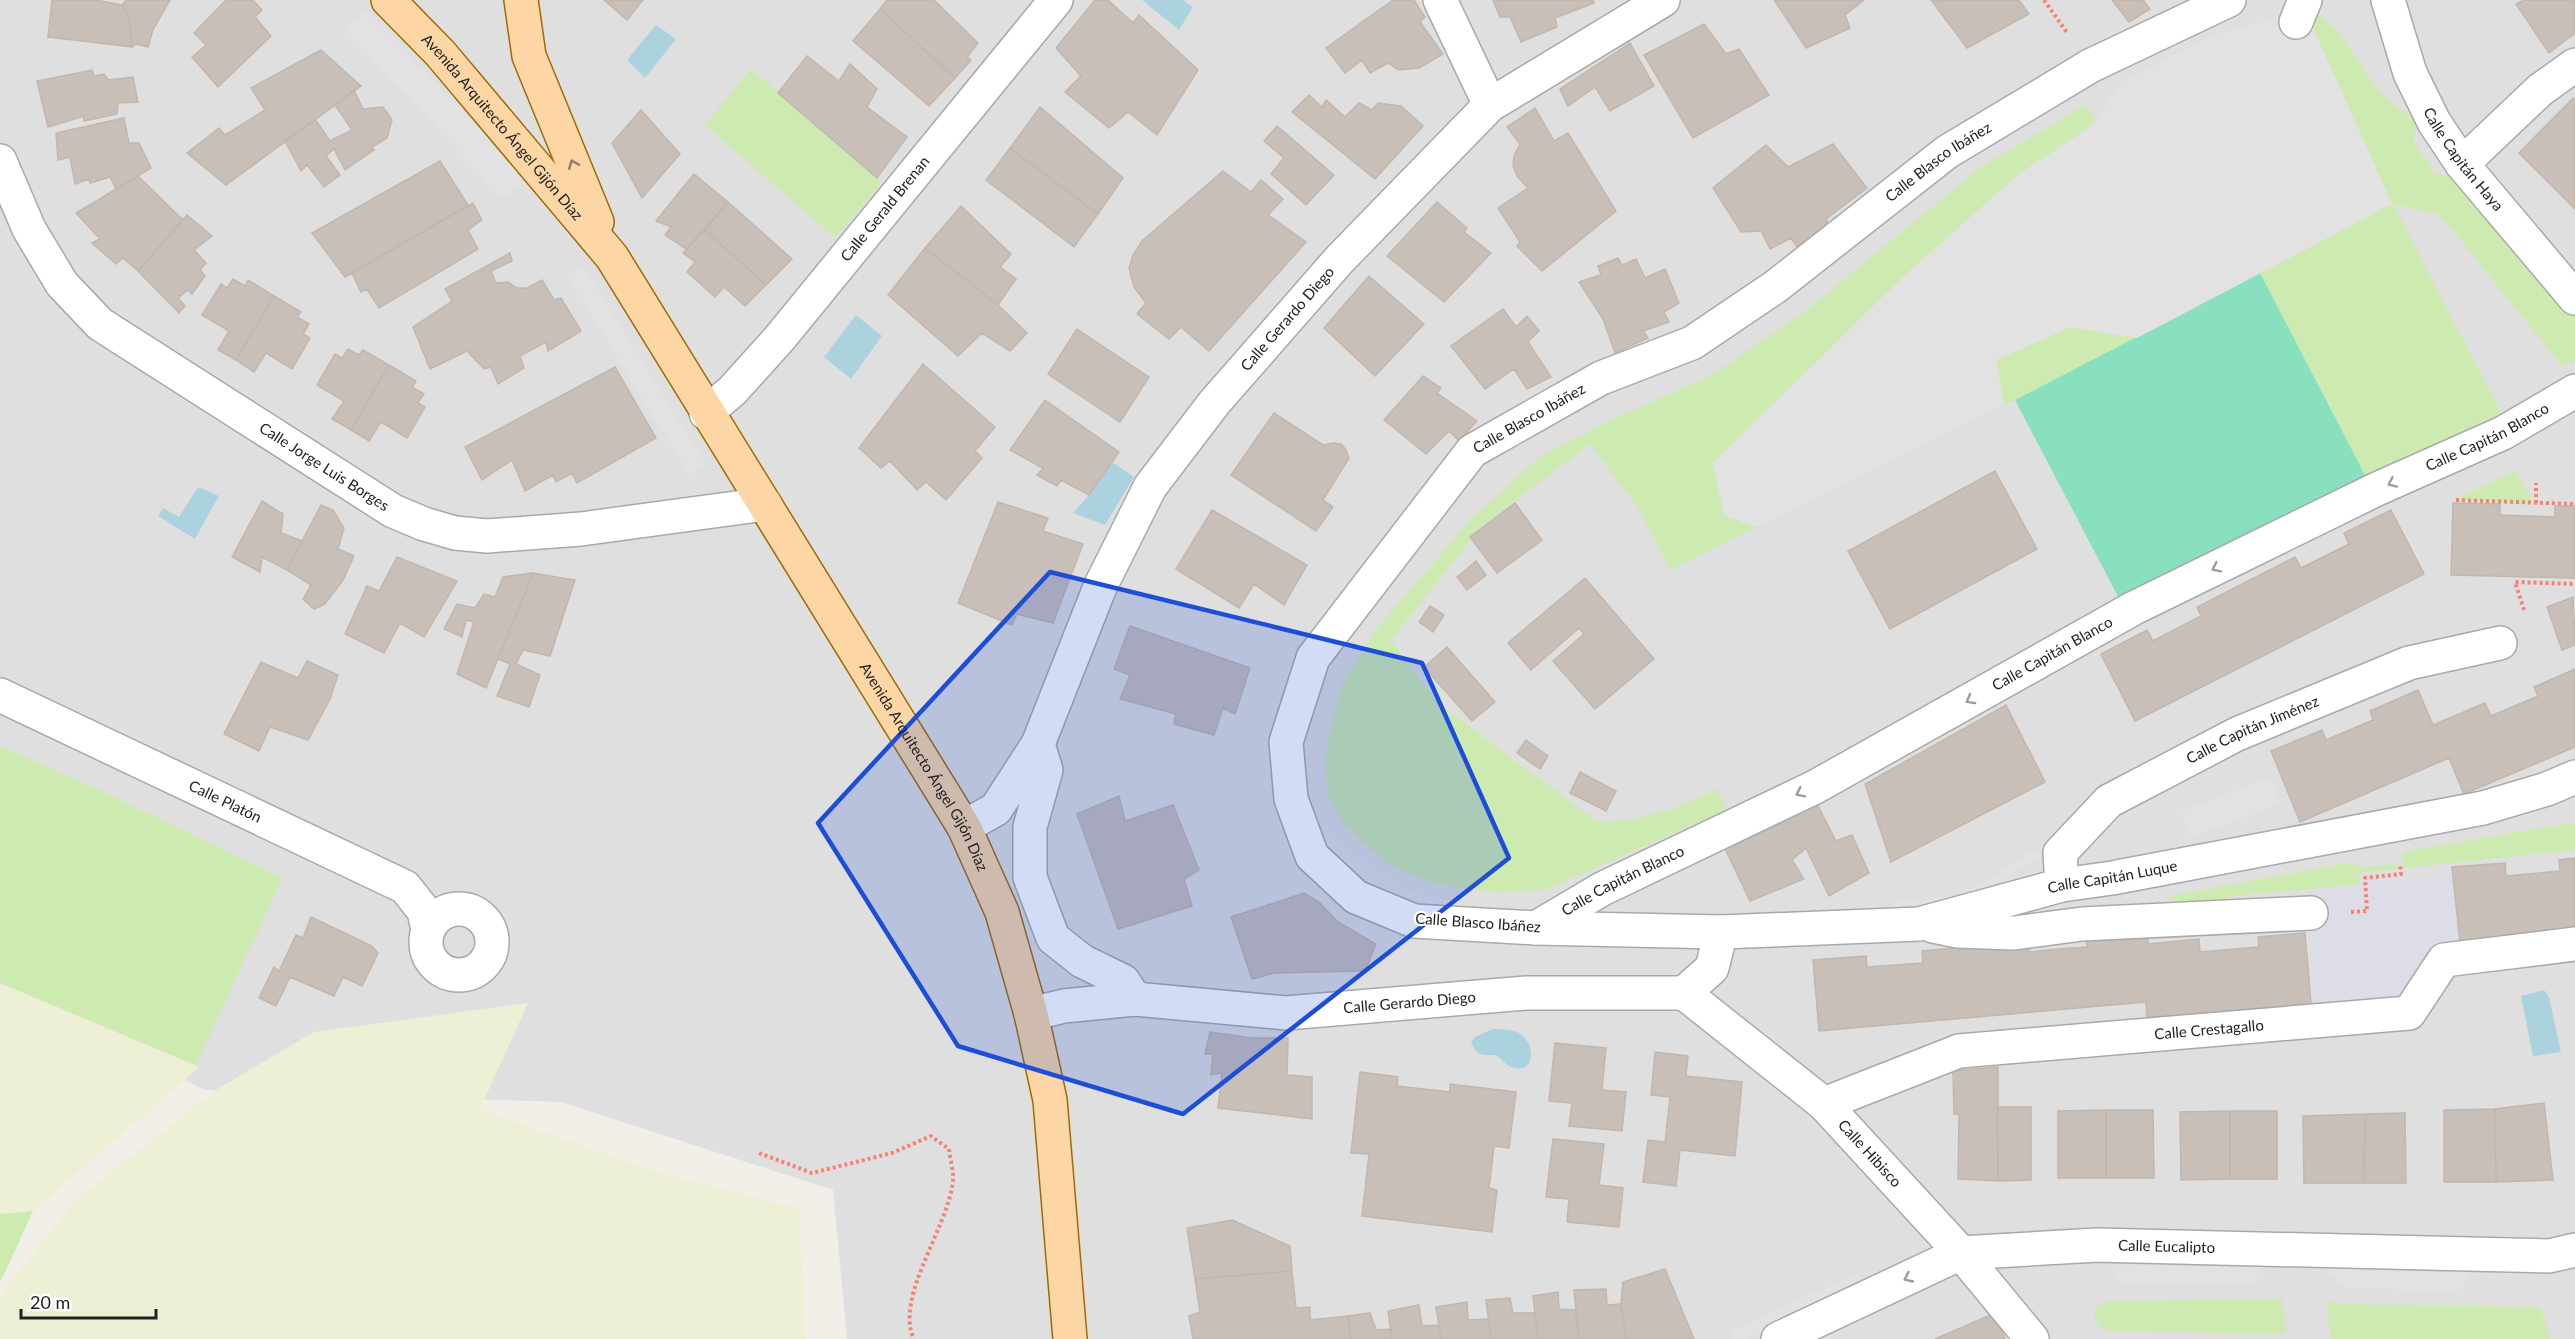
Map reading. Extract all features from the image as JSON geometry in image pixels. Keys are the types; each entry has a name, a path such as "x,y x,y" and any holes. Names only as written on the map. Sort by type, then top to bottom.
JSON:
{"main road":[{"name":"Avenida Arquitecto Ángel Gijón Díaz","path":"388,0 440,53 612,257"},
{"name":"Avenida Arquitecto Ángel Gijón Díaz","path":"521,0 529,56 612,257 706,413 765,504 964,827 1002,912 1031,1014 1050,1100 1070,1339"}],"street":[{"name":"Calle Gerald Brenan","path":"706,413 732,391 779,339 1056,0"},
{"path":"1440,0 1490,105"},
{"name":"Calle Gerardo Diego","path":"964,827 996,808 1038,744 1100,586 1150,486 1214,403 1340,259 1490,105 1663,0"},
{"name":"Calle Blasco Ibáñez","path":"1721,932 1536,928 1414,921 1356,897 1312,856 1291,800 1286,742 1313,658 1472,451 1601,378 1692,343 1775,287 1947,152 2090,66 2229,0"},
{"name":"Calle Capitán Haya","path":"2388,0 2410,73 2434,122 2462,164 2575,298"},
{"path":"2462,164 2540,90 2575,65"},
{"name":"Calle Jorge Luis Borges","path":"0,161 29,229 62,284 100,324 393,511 424,524 455,533 487,536 581,529 765,504"},
{"name":"Calle Capitán Blanco","path":"1536,928 1602,889 1815,787 2134,608 2377,489 2503,433 2575,391"},
{"name":"Calle Capitán Jiménez","path":"2062,885 2060,853 2109,801 2237,734 2409,663 2500,643"},
{"name":"Calle Platón","path":"0,695 405,886 424,911 428,930"},
{"path":"1038,744 1046,770 1030,827 1030,877 1049,928 1053,938 1082,961 1124,981 1135,999"},
{"name":"Calle Capitán Luque","path":"1721,932 1919,924 2062,885 2369,831 2482,808 2566,787"},
{"path":"1919,924 1958,931 2014,933 2082,924 2311,914"},
{"path":"1684,993 1712,968 1721,932"},
{"name":"Calle Crestagallo","path":"1824,1104 1959,1051 2409,1013 2444,960 2575,944"},
{"name":"Calle Gerardo Diego","path":"1031,1014 1064,1006 1135,999 1286,1013 1526,993 1684,993"},
{"name":"Calle Hibisco","path":"1684,993 1824,1104 1961,1253 2032,1339"},
{"name":"Calle Eucalipto","path":"1778,1339 1961,1253 2097,1245 2549,1256 2575,1250"}],"path":[{"path":"2536,483 2536,503"},
{"path":"2447,500 2575,504"},
{"path":"2515,582 2575,584"},
{"path":"2365,878 2401,873"},
{"path":"759,1153 812,1173 892,1153 931,1136 949,1149 954,1180 943,1222 911,1298 908,1327 914,1339"}],"highlighted area":[{"path":"1050,572 1422,663 1509,858 1183,1114 958,1046 818,823"}],"shaded area":[{"path":"0,0 2575,0 2575,1339 847,1339 833,1190 561,1102 205,1090 0,990"},
{"path":"367,11 530,181 503,198 344,28"},
{"path":"2282,16 2313,28 2392,204 2137,338 2071,327 1996,360 2004,405 1757,527 1724,515 1713,463 1904,276 2019,174 2096,123 2119,84 2211,36"},
{"path":"583,266 706,465 690,475 567,275"},
{"path":"2271,777 2281,803 2191,838 2181,812"},
{"path":"1326,830 1348,851 1401,888 1457,904 1456,916 1396,901 1336,862 1313,836"},
{"path":"2034,850 2039,857 1969,902 1893,912 1892,903 1965,894"},
{"path":"2453,873 2460,943 2405,996 2315,1004 2310,890"},
{"path":"2111,1265 2262,1267 2253,1286 2123,1284"},
{"path":"2367,1266 2473,1270 2460,1291 2346,1288 2320,1268"},
{"path":"1856,1274 1862,1286 1747,1339 1733,1339 1729,1332"}],"green space":[{"path":"2319,14 2339,32 2381,94 2416,121 2414,142 2435,175 2451,175 2575,313 2575,361 2562,366 2440,215 2393,204 2502,415 2368,481 2260,273 2392,204 2313,28"},
{"path":"751,69 882,182 835,238 705,125"},
{"path":"2086,104 2096,123 2019,174 1904,276 1713,463 1724,515 1757,527 1671,570 1638,508 1590,444 1482,526 1391,640 1438,703 1598,822 1635,819 1674,808 1718,789 1726,810 1545,890 1494,892 1434,884 1385,863 1344,824 1328,794 1325,757 1340,688 1374,632 1472,518 1539,457 1610,420 1710,376 1799,316 1981,167"},
{"path":"2260,273 2368,481 2122,604 2015,400"},
{"path":"2071,327 2137,338 2004,405 1996,360"},
{"path":"2516,470 2525,491 2530,491 2530,504 2454,500"},
{"path":"0,746 109,794 282,878 196,1065 0,983"},
{"path":"2575,823 2575,850 2404,868 2402,852"},
{"path":"2347,863 2372,867 2397,863 2397,869 2359,873 2359,885 2232,896 2223,903 2181,907 2169,896"},
{"path":"0,983 199,1067 33,1211 0,1214"},
{"path":"528,1003 480,1109 651,1170 799,1209 806,1339 0,1339 0,1296 76,1199 216,1090 314,1032"},
{"path":"33,1211 2,1279 0,1281 0,1214"},
{"path":"2282,1299 2286,1334 2113,1331 2100,1328 2094,1317 2095,1308 2107,1301"},
{"path":"2326,1301 2344,1304 2540,1307 2550,1339 2331,1339"}],"water":[{"path":"1142,0 1183,0 1193,7 1179,30"},
{"path":"656,25 676,39 645,78 627,60"},
{"path":"856,315 882,336 851,379 824,357"},
{"path":"1112,462 1134,477 1105,525 1073,513 1089,495"},
{"path":"198,487 219,496 195,539 158,516 163,508 179,517"},
{"path":"2544,990 2549,997 2561,1052 2533,1056 2521,996"},
{"path":"1493,1029 1514,1031 1524,1037 1531,1050 1529,1063 1525,1067 1519,1069 1511,1067 1496,1055 1484,1055 1475,1050 1471,1042 1475,1037"}],"building":[{"path":"52,0 96,0 122,5 129,17 132,47 48,37"},
{"path":"126,0 170,0 153,30 148,47 136,44 132,47 129,17 122,5"},
{"path":"226,0 253,0 262,10 255,17 271,36 218,87 192,57 206,45 194,33"},
{"path":"604,0 643,0 627,20"},
{"path":"887,0 934,0 978,43 967,57 971,60 955,78 880,9"},
{"path":"1095,0 1108,0 1133,23 1139,15 1198,70 1157,135 1128,112 1109,128 1065,92 1081,76 1056,48"},
{"path":"1393,0 1414,0 1425,17 1420,22 1443,54 1419,68 1398,70 1388,63 1370,73 1362,60 1345,73 1326,48"},
{"path":"1493,0 1593,0 1594,3 1555,18 1557,27 1521,42 1510,17 1500,17"},
{"path":"1774,0 1864,0 1845,15 1850,28 1806,48"},
{"path":"1931,0 2019,0 2029,14 1967,48"},
{"path":"2112,0 2143,0 2150,9 2129,22"},
{"path":"2524,0 2575,0 2575,33 2549,53 2516,4"},
{"path":"880,9 955,78 929,106 853,41"},
{"path":"1704,24 1726,54 1739,49 1769,95 1693,138 1644,55"},
{"path":"1630,43 1654,86 1610,111 1595,87 1568,106 1560,89"},
{"path":"321,50 361,86 226,185 187,153 219,128 225,135 265,110 251,88"},
{"path":"807,56 839,81 850,64 877,89 867,107 907,137 877,178 778,93"},
{"path":"92,70 94,76 104,74 108,80 133,77 138,102 118,103 117,114 84,121 84,116 48,127 37,81"},
{"path":"354,90 363,109 383,107 392,120 387,138 372,147 374,150 345,170 334,149 326,156 340,175 324,187 307,165 301,171 285,141 315,119 330,141 352,130 335,105"},
{"path":"1309,95 1322,107 1326,100 1345,117 1359,103 1372,110 1378,103 1401,106 1423,126 1375,179 1292,112"},
{"path":"2573,98 2575,100 2575,209 2519,153"},
{"path":"1040,107 1123,178 1098,214 1010,148"},
{"path":"1535,108 1554,141 1568,133 1616,211 1542,271 1517,246 1520,242 1498,208 1528,188 1517,176 1513,166 1514,156 1520,144 1507,127"},
{"path":"641,110 680,154 642,198 612,143"},
{"path":"124,118 129,143 139,143 151,168 116,189 110,177 90,183 89,179 75,184 70,157 58,160 56,133"},
{"path":"1277,126 1334,175 1306,205 1271,174 1284,158 1264,141"},
{"path":"1833,144 1867,188 1826,219 1829,226 1797,247 1791,238 1770,249 1761,231 1741,232 1713,188 1766,145 1788,167"},
{"path":"1010,148 1098,214 1074,247 986,180"},
{"path":"440,161 468,205 345,277 312,233"},
{"path":"1223,171 1251,192 1261,180 1283,199 1268,215 1306,242 1209,351 1181,327 1169,339 1137,314 1146,303 1134,287 1129,268 1133,255 1142,241"},
{"path":"694,174 728,202 686,249 665,235 671,227 656,221"},
{"path":"138,176 183,220 138,271 123,258 116,264 92,243 100,239 76,213"},
{"path":"728,202 792,259 766,285 705,230"},
{"path":"1437,202 1467,228 1464,232 1491,253 1444,302 1387,256"},
{"path":"473,203 482,220 468,230 478,249 379,308 367,289 361,292 352,273"},
{"path":"961,206 1011,254 1000,267 1016,279 998,305 925,248"},
{"path":"187,215 212,236 194,250 206,263 200,270 205,276 192,294 188,290 178,298 185,306 179,313 138,271"},
{"path":"705,230 766,285 745,306 724,287 715,297 687,272 695,262 683,253"},
{"path":"925,248 998,305 1027,333 1010,351 982,333 958,356 888,295"},
{"path":"510,253 512,261 491,271 496,283 508,282 517,288 527,288 542,280 554,300 561,298 581,331 548,351 546,342 520,356 524,368 498,384 491,367 484,369 467,351 430,369 413,327 452,301 445,289"},
{"path":"1618,258 1622,265 1636,259 1645,278 1665,269 1679,303 1664,312 1669,322 1643,331 1648,338 1615,353 1603,319 1579,282 1601,275 1598,266"},
{"path":"1369,276 1424,324 1375,376 1324,328"},
{"path":"233,279 245,286 248,280 274,296 236,360 218,350 229,331 202,315 221,284 227,288"},
{"path":"274,296 301,312 297,317 309,324 303,334 310,338 292,369 266,353 254,372 236,360"},
{"path":"1503,309 1516,327 1527,316 1539,331 1528,342 1551,377 1527,389 1514,369 1485,389 1451,346"},
{"path":"1077,329 1149,377 1120,422 1048,374"},
{"path":"348,349 359,355 363,350 389,365 351,430 332,419 344,401 317,385 335,354 342,358"},
{"path":"923,364 995,427 975,451 982,458 946,500 926,482 917,490 890,461 881,468 859,448"},
{"path":"389,365 416,381 412,387 424,394 418,403 425,407 407,438 381,422 369,441 351,430"},
{"path":"615,367 656,438 577,483 572,473 556,482 553,475 525,491 512,460 482,480 465,447"},
{"path":"1423,376 1441,388 1437,393 1477,421 1459,441 1449,431 1426,454 1384,420"},
{"path":"1045,400 1119,452 1089,495 1061,480 1057,486 1037,475 1043,468 1010,450"},
{"path":"1274,413 1323,445 1341,444 1349,458 1323,500 1333,507 1316,531 1231,475"},
{"path":"1995,471 2037,549 1890,629 1848,551"},
{"path":"262,501 283,514 281,533 302,541 287,570 262,557 260,572 232,557"},
{"path":"998,502 1048,518 1043,531 1083,544 1053,623 1017,614 1012,625 958,603"},
{"path":"1515,503 1542,540 1497,573 1470,537"},
{"path":"2453,503 2500,504 2500,515 2555,517 2555,506 2575,506 2575,578 2451,575"},
{"path":"321,505 333,510 344,528 338,549 354,556 343,580 325,604 314,609 303,599 311,585 287,570"},
{"path":"1212,510 1307,565 1284,605 1254,584 1239,608 1176,569"},
{"path":"2391,510 2424,574 2135,721 2101,654 2147,630 2153,641 2201,616 2197,607 2295,557 2301,568 2349,544 2344,533"},
{"path":"397,557 457,581 424,637 400,623 384,653 345,634 367,586 379,591"},
{"path":"1476,561 1486,575 1467,590 1457,577"},
{"path":"533,573 575,580 550,656 523,650 516,664 540,675 529,707 497,696 510,664 498,659"},
{"path":"533,573 486,688 457,674 474,622 466,620 462,637 444,629 457,604 475,608 484,594 495,597 503,577"},
{"path":"1585,578 1654,659 1595,709 1553,661 1584,634 1579,628 1531,670 1508,643"},
{"path":"2573,597 2575,645 2562,650 2547,607"},
{"path":"1430,606 1444,615 1433,632 1419,622"},
{"path":"1130,626 1250,668 1235,714 1223,708 1214,735 1174,724 1176,714 1120,699 1130,675 1114,669"},
{"path":"1447,647 1495,702 1472,721 1424,667"},
{"path":"307,661 338,675 330,699 308,740 270,727 259,751 224,734 261,662 298,678"},
{"path":"2575,669 2575,747 2464,794 2449,758 2300,822 2271,751 2322,730 2326,740 2373,720 2370,711 2418,690 2433,725 2485,703 2491,716 2538,696 2534,687"},
{"path":"2006,705 2045,782 1891,862 1865,784"},
{"path":"1526,740 1548,756 1540,769 1517,753"},
{"path":"1580,772 1616,791 1606,811 1570,793"},
{"path":"1119,796 1125,821 1173,805 1199,870 1184,879 1192,906 1118,929 1077,814"},
{"path":"1815,800 1836,841 1852,835 1869,873 1829,896 1806,848 1792,860 1804,879 1750,901 1723,844"},
{"path":"2575,858 2575,931 2460,943 2452,867 2505,863 2506,876 2560,871 2559,860"},
{"path":"1304,893 1319,902 1338,922 1376,944 1365,971 1275,973 1252,979 1231,917"},
{"path":"311,917 372,946 378,953 362,986 343,977 334,996 290,977 276,1006 259,998 274,967 279,971 296,935 303,938"},
{"path":"2147,931 2148,944 2199,939 2200,952 2259,947 2258,937 2305,933 2311,1004 2147,1019 2146,1002 1819,1031 1813,960 1866,956 1867,967 1923,963 1922,951 2028,941 2029,952 2087,947 2086,936"},
{"path":"1210,1032 1252,1038 1288,1038 1287,1075 1312,1077 1312,1119 1218,1108 1222,1073 1211,1075 1213,1054 1205,1054"},
{"path":"1555,1043 1606,1048 1602,1090 1626,1092 1622,1131 1569,1126 1572,1103 1549,1101"},
{"path":"1655,1052 1688,1056 1686,1076 1742,1082 1735,1156 1680,1150 1676,1186 1643,1182 1648,1140 1665,1142 1670,1097 1651,1095"},
{"path":"1998,1067 1998,1181 1958,1179 1959,1114 1954,1114 1953,1071"},
{"path":"1360,1072 1398,1077 1397,1086 1450,1092 1450,1084 1516,1092 1509,1148 1494,1146 1489,1188 1497,1190 1492,1232 1362,1216 1369,1154 1351,1153"},
{"path":"2544,1103 2553,1180 2496,1182 2495,1109"},
{"path":"1997,1107 2031,1107 2031,1180 1998,1181"},
{"path":"2495,1109 2496,1182 2444,1182 2444,1110"},
{"path":"2106,1110 2106,1178 2058,1178 2058,1111"},
{"path":"2106,1110 2153,1110 2154,1178 2106,1178"},
{"path":"2230,1111 2277,1111 2277,1179 2230,1179"},
{"path":"2230,1111 2230,1179 2181,1180 2180,1112"},
{"path":"2405,1113 2406,1183 2363,1183 2366,1114"},
{"path":"2366,1114 2363,1183 2304,1183 2303,1116"},
{"path":"1553,1139 1604,1144 1599,1185 1623,1188 1619,1227 1567,1222 1569,1199 1546,1197"},
{"path":"1232,1220 1290,1246 1292,1271 1195,1279 1187,1228"},
{"path":"1665,1269 1694,1339 1626,1339 1621,1304 1623,1282"},
{"path":"1292,1271 1296,1308 1310,1307 1310,1320 1348,1316 1351,1339 1193,1339 1189,1316 1200,1312 1195,1279"},
{"path":"1606,1289 1607,1305 1621,1304 1626,1339 1579,1339 1574,1290"},
{"path":"1558,1292 1559,1309 1575,1310 1579,1339 1538,1339 1533,1296"},
{"path":"1510,1298 1513,1313 1535,1313 1538,1339 1491,1339 1486,1300"},
{"path":"1467,1302 1468,1320 1488,1319 1491,1339 1441,1339 1436,1307"},
{"path":"1419,1305 1422,1326 1439,1325 1441,1339 1392,1339 1388,1311"},
{"path":"1370,1313 1376,1330 1391,1329 1392,1339 1351,1339 1348,1316"},
{"path":"1995,1313 2005,1339 1935,1339"}]}
